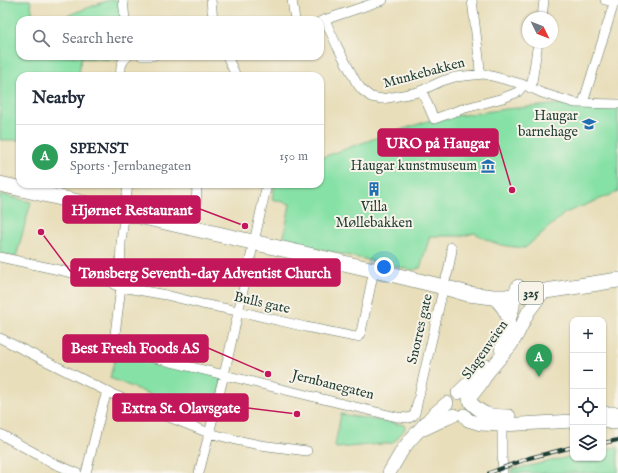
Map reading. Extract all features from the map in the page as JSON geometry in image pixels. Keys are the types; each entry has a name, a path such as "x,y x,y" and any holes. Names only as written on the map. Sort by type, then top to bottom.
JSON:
{"main road":[{"name":"325","path":"0,184 16,188"},
{"name":"325","path":"17,188 374,270 468,294 494,297 618,271"},
{"name":"325","path":"444,287 485,289 505,288 519,292 544,291 618,280"},
{"name":"Slagenveien","path":"466,398 480,385 488,372 511,345 533,304 544,291"},
{"name":"Slagenveien","path":"519,292 524,319"},
{"name":"Slagenveien","path":"419,431 443,420 468,412 470,408 466,398 473,379 500,351 505,342 508,334 509,321 519,292"},
{"name":"Slagenveien","path":"494,297 503,307 509,321"},
{"name":"Slagenveien","path":"389,473 403,449 411,439 433,415 447,403 451,396 466,398"},
{"path":"466,398 476,409 486,415 502,420 570,422"},
{"path":"447,403 450,412 472,422 482,424 502,420 570,414"},
{"path":"606,413 618,413"},
{"path":"606,422 618,422"}],"street":[{"path":"123,0 125,16"},
{"path":"211,0 213,16"},
{"path":"292,0 294,16"},
{"path":"472,0 480,73 522,84 542,93 575,103 618,104"},
{"path":"543,12 544,0"},
{"path":"583,103 616,1 605,0"},
{"path":"324,21 378,1"},
{"name":"Munkebakken","path":"324,23 356,82 362,90 371,97 382,99 418,92 455,77 480,73"},
{"path":"531,89 537,48"},
{"path":"120,72 123,60"},
{"path":"229,60 234,72"},
{"path":"422,90 434,119 462,109 503,98 518,92 522,87 522,84"},
{"path":"121,287 120,250 128,188"},
{"path":"196,209 197,188"},
{"path":"199,473 224,375 266,188"},
{"name":"Snorres gate","path":"411,417 415,413 448,272 452,250 451,247"},
{"name":"Bulls gate","path":"0,257 109,282 115,286 356,337 361,332 374,270"},
{"name":"Jernbanegaten","path":"121,287 114,342 117,349 397,417 407,419 411,417"},
{"path":"0,338 107,392 209,433 260,445 307,451"},
{"path":"86,473 107,392"},
{"path":"502,420 503,472"},
{"path":"0,434 55,464 77,473"}],"green space":[{"path":"0,0 30,0 33,16 16,16 16,60 81,60 79,72 16,72 16,140 0,140"},
{"path":"109,0 120,0 122,16 66,16"},
{"path":"561,104 618,105 618,192 565,213 525,248 499,244 475,233 463,236 430,236 420,268 412,270 283,241 290,204 272,199 274,188 324,188 324,157 434,119 506,109"},
{"path":"0,194 31,202 16,257 0,254"},
{"path":"117,349 223,376 213,420 110,378"},
{"path":"341,414 404,425 405,429 393,443 336,448 335,445"},
{"path":"618,447 618,473 511,473 511,470 570,457 570,461 606,461 606,449"}],"railway":[{"path":"606,442 618,440"},
{"path":"489,473 529,458 570,448"}],"place":[{"name":"Haugar barnehage","path":"589,124"},
{"name":"Haugar kunstmuseum","path":"488,166"},
{"name":"Villa Møllebakken","path":"374,189"},
{"name":"URO på Haugar","path":"512,190"},
{"name":"Hjørnet Restaurant","path":"245,226"},
{"name":"Tønsberg Seventh-day Adventist Church","path":"41,232"},
{"name":"Best Fresh Foods AS","path":"268,374"},
{"name":"SPENST","path":"539,377"},
{"name":"Extra St. Olavsgate","path":"297,414"}]}
